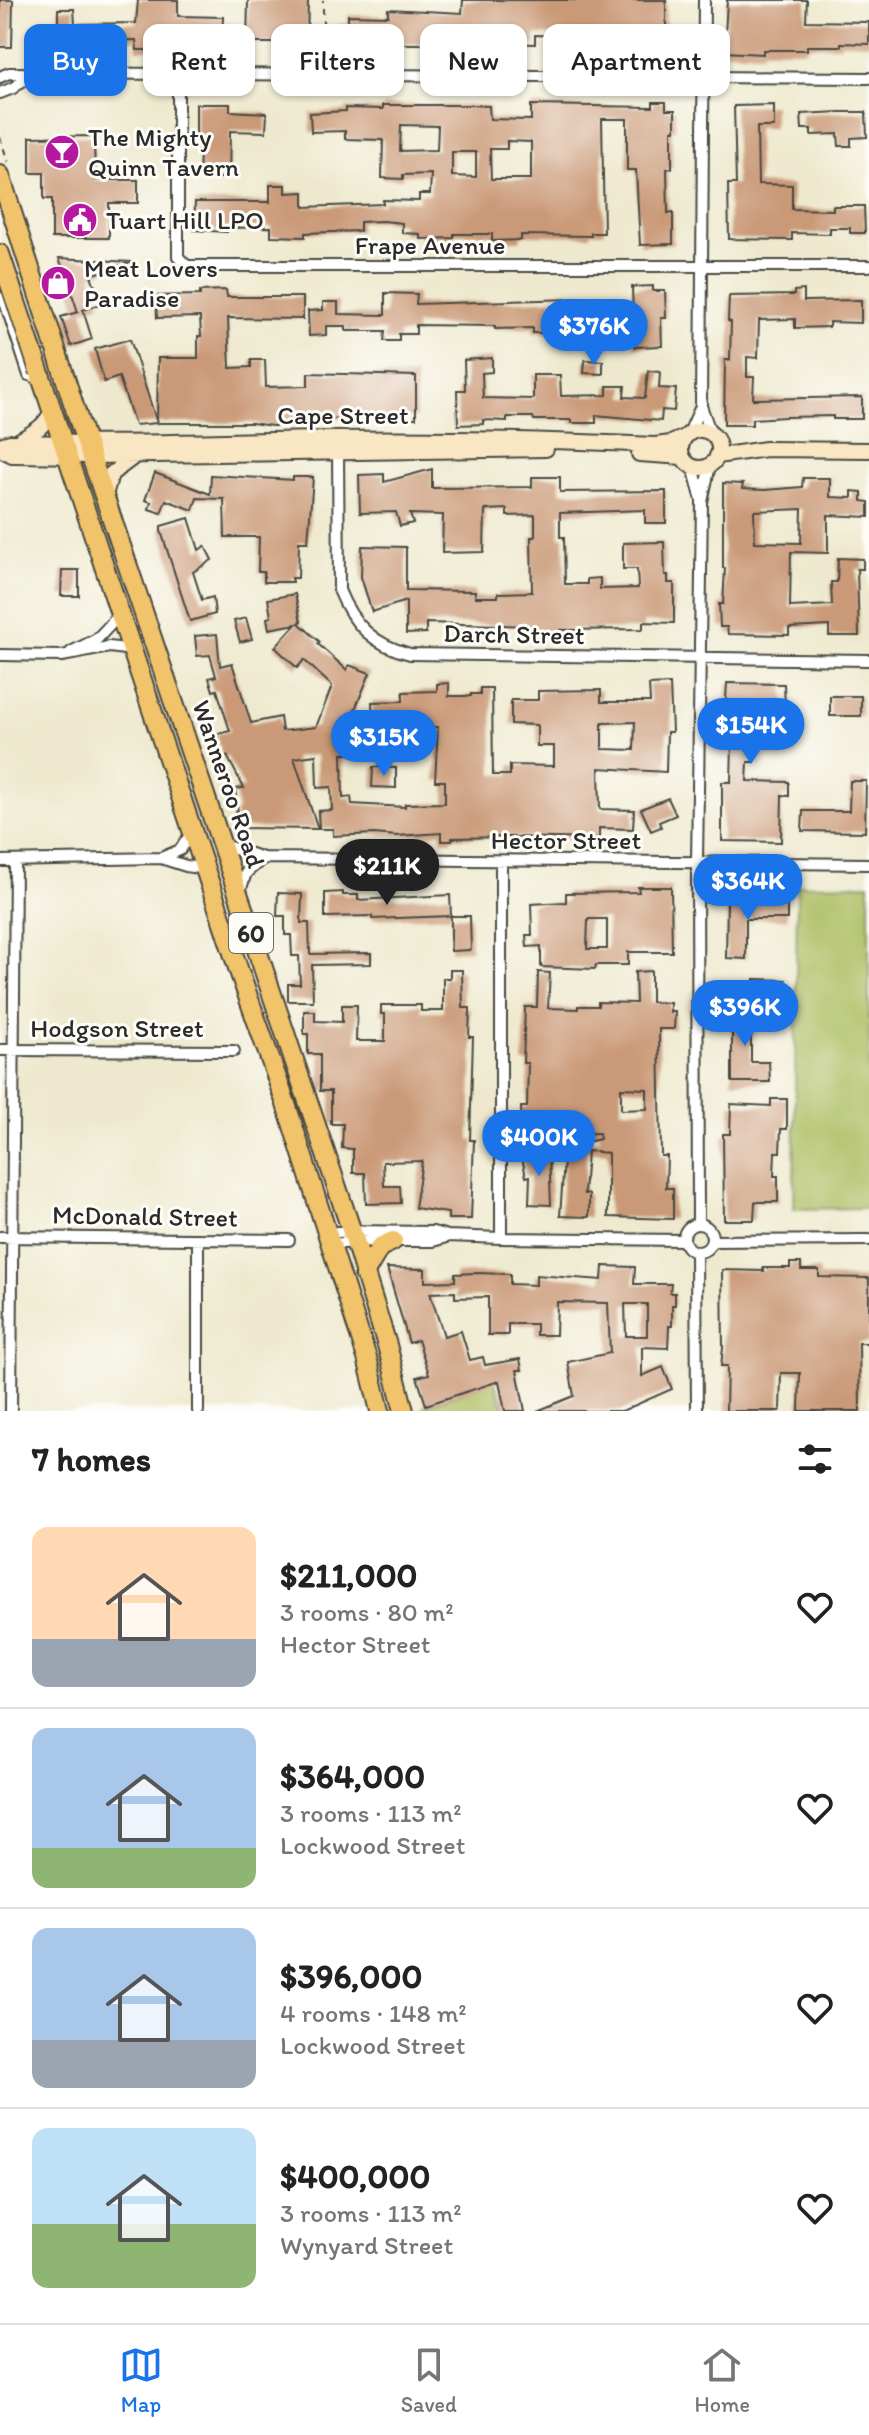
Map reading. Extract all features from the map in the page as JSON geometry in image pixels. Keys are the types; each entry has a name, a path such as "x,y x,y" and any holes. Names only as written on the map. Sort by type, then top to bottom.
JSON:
{"highway":[{"name":"Wanneroo Road","path":"0,175 353,1236 404,1411"},
{"path":"0,191 8,233 8,240 0,253"},
{"name":"Wanneroo Road","path":"0,253 285,1101 367,1358 380,1411"},
{"path":"24,325 18,265 26,256"},
{"path":"364,1274 380,1247 393,1241"}],"street":[{"path":"704,0 704,24"},
{"path":"0,77 9,73 24,74"},
{"path":"404,75 543,76"},
{"path":"730,77 869,78"},
{"path":"0,93 24,80"},
{"name":"Frape Avenue","path":"178,96 178,257 187,266 869,266"},
{"path":"698,1224 697,863 702,502 714,460 714,436 701,406 705,96"},
{"path":"701,406 681,448 702,502"},
{"path":"16,442 34,434 52,410"},
{"path":"687,435 700,430 766,449"},
{"name":"Cape Street","path":"0,447 12,455 65,449 537,439 655,445 671,443 687,435"},
{"name":"Cape Street","path":"0,447 16,442 65,449"},
{"name":"Cape Street","path":"89,449 136,455 338,445 558,449 688,462"},
{"name":"Darch Street","path":"338,445 339,590 353,617 378,643 410,654 869,660"},
{"path":"688,462 766,449 869,450"},
{"path":"105,495 111,474 136,455"},
{"path":"62,656 97,639 121,612"},
{"path":"0,655 62,656 109,647 134,650"},
{"path":"161,858 180,850 193,829"},
{"name":"Hector Street","path":"223,845 263,858 869,864"},
{"path":"0,861 161,858 205,869"},
{"path":"238,894 246,873 263,858"},
{"path":"11,1411 5,1237 13,1050 15,861"},
{"path":"501,861 501,1238"},
{"name":"Hodgson Street","path":"0,1050 234,1051"},
{"path":"696,1253 688,1248 684,1240 687,1229 698,1224"},
{"path":"696,1253 707,1249 712,1241 710,1231 698,1224"},
{"path":"328,1239 433,1232 448,1236 501,1238 684,1240"},
{"path":"353,1236 393,1241 433,1241 448,1236"},
{"name":"McDonald Street","path":"5,1237 289,1240"},
{"path":"198,1239 198,1411"},
{"path":"712,1241 869,1240"},
{"path":"696,1253 697,1411"}],"lane":[{"name":"Wanneroo Road","path":"0,295 27,377 42,381"}],"path":[{"path":"323,0 323,24"}],"green space":[{"path":"869,884 869,1208 794,1209 797,885"},
{"path":"494,1381 505,1411 423,1411 423,1407"}],"building":[{"path":"0,0 13,0 12,47 0,47"},
{"path":"138,0 178,0 178,16 223,17 223,24 143,24 143,50 137,50 136,40 127,40 127,24 75,24 136,23"},
{"path":"248,0 308,0 307,24 271,24 271,43 255,43 255,24 247,24"},
{"path":"463,0 666,0 666,24 543,24 543,35 535,35 535,44 527,44 527,24 420,24 420,44 404,44 404,24 348,24 348,15 388,16 388,9 462,13"},
{"path":"727,0 807,0 806,21 869,22 869,44 841,43 841,46 807,46 807,50 763,50 763,54 730,52 730,24 726,24"},
{"path":"58,9 74,9 75,24 58,24"},
{"path":"653,102 666,102 666,110 675,110 672,168 667,169 668,213 673,212 673,244 640,245 636,170 627,170 627,119 602,119 604,233 591,233 591,236 521,235 521,240 492,241 492,234 454,234 454,238 420,239 420,234 402,233 402,223 383,221 360,222 360,231 305,233 305,237 271,236 271,227 227,228 227,232 194,230 195,202 270,202 270,185 286,185 286,193 304,192 304,207 383,204 383,200 419,201 419,194 430,194 431,174 403,175 403,179 382,178 383,140 345,139 345,131 311,132 310,113 346,111 346,108 383,109 383,105 470,105 489,106 490,119 531,120 531,105 653,107","holes":["401,125 438,126 437,150 400,151","507,141 531,142 531,179 491,179 490,149 507,149","452,152 476,152 476,177 452,176"]},
{"path":"196,104 230,104 230,111 267,113 266,132 230,131 229,178 199,178"},
{"path":"774,105 774,127 757,127 758,184 792,185 792,209 833,210 833,206 864,206 865,233 850,233 850,228 830,228 830,234 792,233 792,240 729,239 728,184 736,184 734,106"},
{"path":"866,112 867,137 851,138 851,146 839,146 838,134 811,135 811,129 802,129 801,114"},
{"name":"Tuart Hill LPO","path":"94,136 95,180 138,180 138,203 109,203 109,238 52,238 52,199 44,199 44,173 30,173 30,137"},
{"path":"59,258 132,262 91,275 101,304 83,310 92,339 71,346 61,317 78,312 68,282 52,287 49,276 64,271"},
{"path":"653,286 653,291 665,291 666,318 661,318 662,346 634,347 632,287"},
{"path":"226,290 227,297 303,297 303,319 228,318 230,368 251,367 251,360 265,360 266,387 308,386 308,373 416,376 416,418 304,419 304,425 272,426 252,423 157,423 158,358 198,358 198,336 201,336 200,317 157,318 156,296 200,295 200,291"},
{"path":"804,290 804,301 861,300 861,323 829,322 829,327 795,328 795,319 759,320 758,358 747,357 747,377 754,377 753,399 862,397 862,419 785,417 752,419 752,425 724,425 725,360 730,360 729,296 794,295 794,291"},
{"path":"385,293 417,294 416,304 605,298 605,323 549,324 549,333 533,333 533,328 416,325 416,334 399,334 399,341 384,341 385,331 346,331 346,326 326,326 326,335 309,336 308,311 323,310 323,302 338,302 338,314 385,315"},
{"path":"130,339 157,423 135,425 119,377 104,382 95,349"},
{"path":"492,358 492,372 482,373 483,398 533,399 533,375 560,375 561,396 607,395 607,386 625,386 624,397 645,398 648,371 660,372 659,388 676,389 674,411 662,410 661,421 596,415 596,423 507,417 507,421 483,420 483,424 458,425 457,390 465,390 464,360"},
{"path":"585,360 603,361 603,374 584,373"},
{"path":"432,469 432,488 532,487 532,477 560,477 560,492 666,491 666,523 645,523 645,510 560,513 560,537 564,537 565,584 587,584 587,579 600,578 600,589 638,588 637,569 623,569 623,543 664,542 665,575 668,575 668,583 674,583 674,623 643,622 643,629 560,630 560,634 533,634 533,626 426,623 426,633 406,634 406,601 372,612 361,577 362,546 406,547 406,590 475,591 475,597 532,592 531,537 535,537 535,515 507,516 507,509 485,510 484,552 442,553 443,515 410,514 413,523 400,526 396,512 360,513 359,475 384,474 384,482"},
{"path":"155,473 210,494 211,475 293,480 293,477 313,477 308,542 299,542 298,578 292,578 293,582 264,582 264,572 258,572 259,537 225,537 224,499 197,498 193,510 166,500 161,513 149,509 151,502 145,500"},
{"path":"803,478 830,478 830,497 852,498 852,491 862,492 862,501 869,502 869,517 828,515 828,553 791,552 790,607 832,605 831,582 837,582 838,558 863,559 863,569 857,569 859,636 829,636 829,626 789,628 789,635 728,634 727,627 720,627 719,604 723,604 725,568 723,483 743,484 742,489 802,487","holes":["802,509 801,543 755,542 754,511"]},
{"path":"189,518 199,550 205,546 212,560 193,572 202,600 213,597 215,614 190,621 161,531 161,526"},
{"path":"62,570 79,570 79,596 61,596"},
{"path":"295,594 299,623 320,642 318,644 347,670 349,665 370,673 349,724 343,722 347,754 342,754 343,798 351,797 352,804 405,807 405,804 445,803 445,781 435,781 438,727 417,728 417,737 381,735 382,742 364,742 364,726 373,726 372,702 403,701 403,692 437,691 437,684 449,683 449,696 471,696 480,694 480,688 492,688 493,775 510,775 510,765 554,766 554,746 537,746 537,725 511,724 511,700 538,700 538,691 601,690 601,702 650,702 649,685 670,684 672,732 667,732 666,772 599,768 600,809 634,810 633,829 599,828 599,839 506,837 441,841 441,833 333,836 333,829 319,829 318,811 332,810 331,787 317,788 316,755 294,758 318,829 236,828 238,812 235,789 244,788 227,756 222,757 217,734 230,731 217,690 213,691 209,678 216,676 210,655 197,656 195,636 217,634 220,666 232,663 251,723 280,717 282,731 316,727 332,686 304,660 297,668 275,647 296,624 269,629 268,599","holes":["635,722 634,750 602,749 602,723"]},
{"path":"246,618 252,639 240,642 234,621"},
{"path":"727,683 784,684 785,707 778,707 778,719 756,720 757,744 754,744 753,762 748,762 747,781 789,782 789,796 782,795 781,842 722,841 722,782 731,782 732,744 723,745"},
{"path":"830,696 861,696 861,716 830,716"},
{"path":"373,767 396,768 396,788 372,787"},
{"path":"850,781 866,781 865,832 802,831 803,811 849,811"},
{"path":"668,798 676,815 659,822 661,827 651,831 641,809"},
{"path":"638,887 671,887 672,952 628,952 628,965 596,965 595,969 541,967 541,946 527,947 526,935 532,935 531,904 566,902 566,893 639,892","holes":["588,919 607,919 607,949 587,949"]},
{"path":"343,892 343,895 358,895 358,900 450,895 451,916 325,917 325,893"},
{"path":"278,893 302,894 301,923 309,923 310,954 371,953 371,964 312,965 313,1001 288,1001 288,984 300,984 299,956 292,956 291,935 285,935 285,916 277,916"},
{"path":"727,900 787,901 787,919 746,919 746,959 726,958"},
{"path":"451,916 470,916 471,950 451,951"},
{"path":"450,970 462,970 463,1008 470,1008 469,1037 473,1037 471,1219 448,1219 448,1213 415,1208 422,1161 383,1162 384,1186 400,1186 401,1203 366,1204 365,1173 353,1173 353,1149 342,1148 343,1124 331,1124 331,1091 320,1091 320,1054 308,1054 308,1034 304,1034 304,1011 315,1011 315,1021 342,1022 342,1005 357,1005 356,1041 385,1041 385,1014 381,1014 381,1005 421,1005 421,1011 443,1011 443,978 450,978"},
{"path":"651,971 651,1002 670,1003 670,1012 675,1012 674,1029 659,1029 661,1156 667,1156 666,1188 673,1188 673,1219 608,1217 608,1153 587,1151 584,1194 589,1194 589,1217 560,1216 565,1147 600,1139 599,1133 568,1134 568,1128 548,1128 548,1134 522,1135 521,1107 527,1107 528,1063 523,1063 525,1007 537,1007 538,972 550,973 548,1008 578,1009 578,1006 598,1006 598,1002 636,1003 635,972","holes":["621,1088 647,1089 647,1109 621,1110"]},
{"path":"754,979 786,980 785,990 770,990 769,999 753,999"},
{"path":"732,1002 751,1002 751,1062 769,1062 770,1082 732,1082"},
{"path":"771,1099 787,1099 787,1129 781,1129 780,1152 775,1152 774,1176 778,1176 778,1202 755,1202 754,1220 724,1220 723,1134 730,1134 731,1104 771,1106"},
{"path":"549,1151 551,1205 529,1204 530,1176 526,1177 522,1157"},
{"path":"790,1263 801,1263 801,1270 819,1270 819,1277 869,1278 869,1343 859,1343 860,1411 799,1411 800,1373 781,1373 780,1411 726,1411 727,1366 721,1366 722,1270 764,1271 763,1268 790,1268"},
{"path":"603,1266 635,1267 634,1284 671,1284 670,1293 675,1293 675,1305 672,1305 668,1348 642,1347 642,1376 663,1367 672,1389 622,1411 537,1411 574,1396 568,1362 610,1353 608,1303 557,1302 556,1335 536,1335 536,1324 508,1324 508,1335 488,1335 488,1297 455,1298 455,1292 430,1293 444,1336 461,1331 470,1360 483,1357 485,1365 520,1359 522,1370 517,1370 525,1411 505,1411 499,1381 426,1405 417,1377 429,1374 418,1340 409,1343 387,1268 425,1269 425,1282 455,1281 455,1274 475,1273 510,1274 510,1284 536,1285 536,1275 602,1280","holes":["625,1304 647,1304 647,1336 626,1336"]}],"place":[{"name":"The Mighty Quinn Tavern","path":"62,152"},
{"name":"Tuart Hill LPO","path":"80,220"},
{"name":"Meat Lovers Paradise","path":"58,283"}]}
